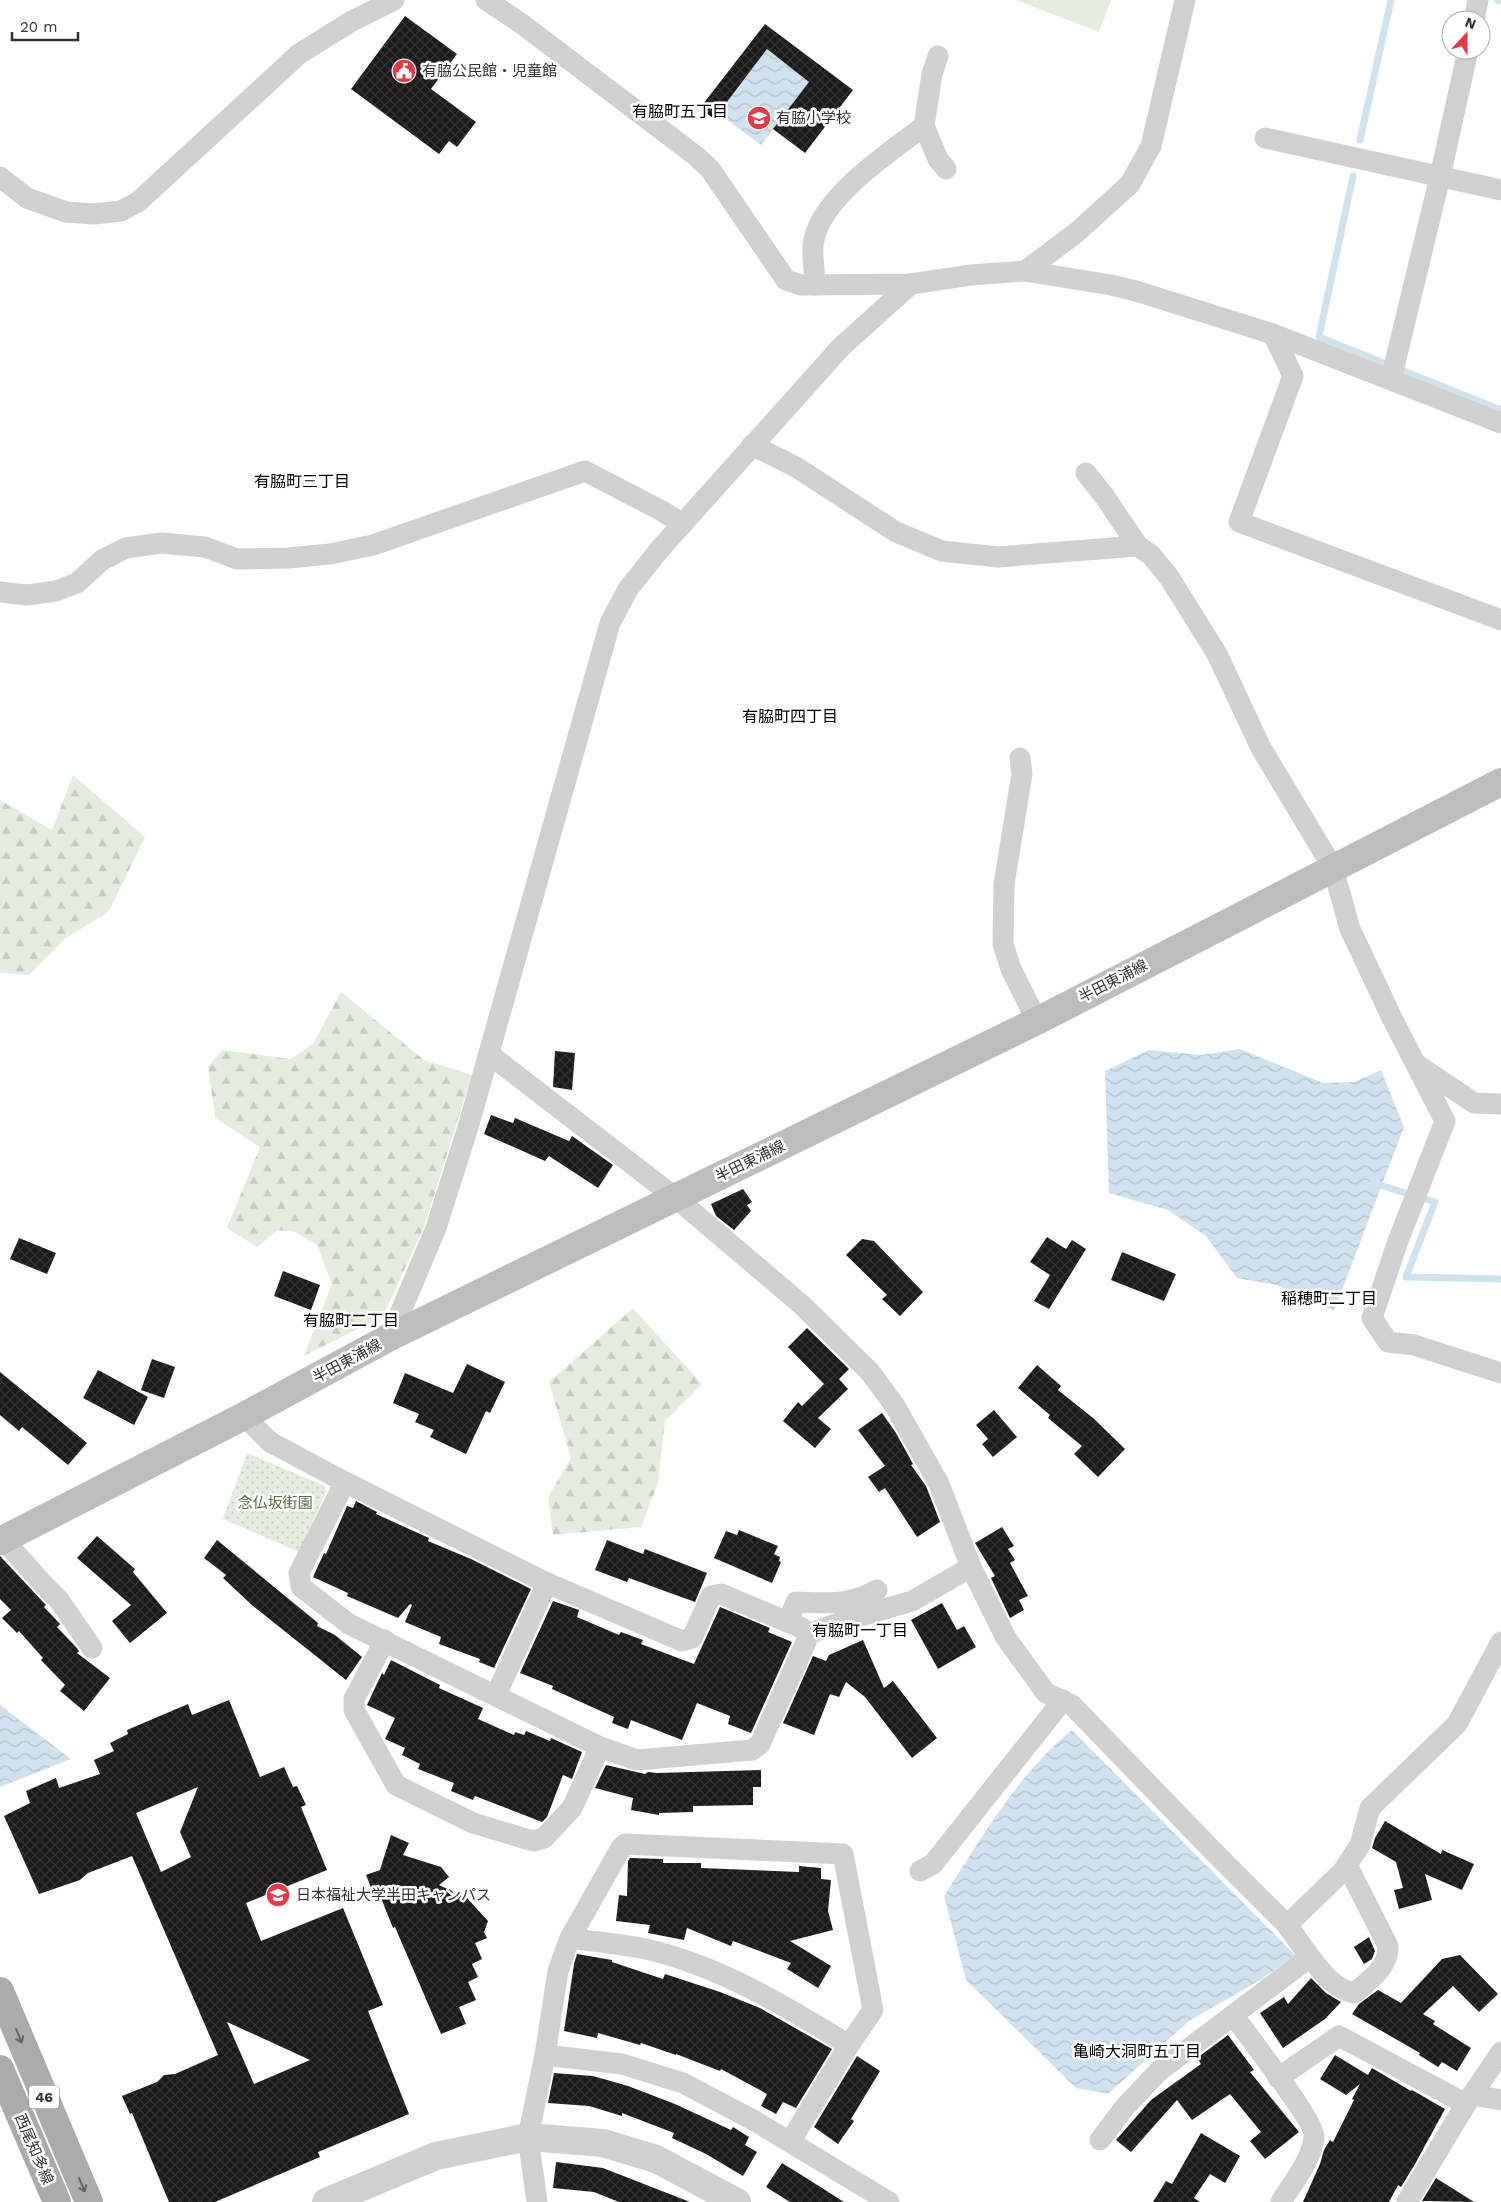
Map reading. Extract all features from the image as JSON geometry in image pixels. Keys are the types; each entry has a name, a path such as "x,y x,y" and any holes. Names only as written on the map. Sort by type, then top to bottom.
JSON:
{"main road":[{"name":"半田東浦線","path":"2,1540 244,1416 390,1337 1037,1021 1501,782"},
{"name":"西尾知多線","path":"0,1991 89,2202"},
{"name":"西尾知多線","path":"0,2069 57,2202"}],"street":[{"path":"0,177 27,198 66,212 94,214 121,211 138,202 299,54 352,21 394,0"},
{"path":"486,0 522,24 696,156 710,169 786,280 801,285 911,284 971,275 1025,271 1136,291 1273,334 1391,378 1501,423"},
{"path":"1025,271 1076,232 1130,184 1151,146 1185,0"},
{"path":"938,56 932,74 924,126 938,159 946,169"},
{"path":"1391,378 1440,177 1466,60"},
{"path":"816,285 813,246 820,222 837,198 883,156 924,126"},
{"path":"1265,138 1501,190"},
{"path":"390,1337 436,1228 489,1054 610,623 628,590 660,549 752,445 841,348 911,284"},
{"path":"1273,334 1293,376 1239,522 1501,620"},
{"path":"752,445 796,467 896,532 942,551 998,557 1138,546"},
{"path":"0,592 27,595 56,591 77,583 102,560 126,548 161,543 205,547 237,558 288,558 330,554 373,545 585,471 683,524"},
{"path":"1086,473 1105,497 1138,546 1151,554 1169,577 1217,654 1261,748 1333,868 1350,929 1444,1121 1372,1318 1388,1342 1414,1346 1501,1373"},
{"path":"1020,758 1022,774 1004,884 1003,944 1012,969 1037,1021"},
{"path":"489,1054 676,1198 802,1305 870,1372 895,1406 939,1484 971,1567 1006,1638 1046,1693 1072,1705 1287,1925 1324,1975 1341,1990 1354,1993 1375,1976 1388,1956 1388,1946 1347,1865"},
{"path":"1417,1065 1474,1103 1501,1104"},
{"path":"244,1416 270,1442 345,1482 547,1583 682,1641 692,1638 711,1596 720,1594 802,1628 808,1634"},
{"path":"345,1482 299,1573 301,1587 349,1624 600,1747 637,1760 752,1750 760,1744 808,1634 847,1620 912,1601 971,1567"},
{"path":"2,1540 59,1600 92,1648"},
{"path":"496,1695 547,1583"},
{"path":"788,1622 796,1602 836,1603 858,1600 878,1590"},
{"path":"385,1640 354,1699 354,1710 396,1785 473,1823 533,1841 544,1838 572,1808 600,1747"},
{"path":"1287,1925 1347,1865 1360,1845 1370,1808 1457,1724 1501,1642"},
{"path":"920,1871 933,1864 1063,1700"},
{"path":"536,2202 528,2137 545,2055 558,1971 570,1938 620,1848 625,1844 843,1854 873,2010 790,2142"},
{"path":"570,1938 646,1950 713,1971 776,2000 849,2046"},
{"path":"1100,2140 1124,2108 1160,2071 1310,1957"},
{"path":"1233,2015 1306,2116 1315,2134 1311,2151 1281,2202"},
{"path":"1278,2078 1339,2036 1469,2100 1501,2100"},
{"path":"1407,2202 1469,2100 1501,2052"},
{"path":"545,2055 622,2064 683,2083 755,2121 889,2202"},
{"path":"326,2202 436,2156 528,2137 604,2143 656,2159 737,2202"}],"green space":[{"path":"1016,0 1111,0 1099,32"},
{"path":"73,775 145,837 109,911 66,938 29,975 0,973 0,800 52,830"},
{"path":"341,992 424,1060 472,1075 424,1227 383,1316 304,1356 332,1284 317,1245 295,1232 278,1230 257,1247 227,1228 260,1147 215,1118 208,1067 222,1050 291,1059 313,1044"},
{"path":"633,1308 702,1384 665,1421 658,1483 641,1527 553,1535 548,1497 571,1458 549,1382"},
{"name":"念仏坂街園","path":"247,1453 325,1486 326,1492 299,1552 223,1519"}],"water":[{"path":"767,49 809,82 761,145 718,113"},
{"path":"1240,1049 1323,1083 1354,1082 1381,1070 1404,1127 1334,1311 1277,1285 1237,1278 1206,1236 1168,1210 1109,1193 1105,1071 1149,1050 1201,1055"},
{"path":"0,1705 71,1759 0,1787"},
{"path":"1072,1730 1295,1955 1262,1979 1189,2021 1108,2094 1076,2088 966,1980 944,1896 987,1829 1017,1787 1052,1748"}],"building":[{"name":"有脇公民館・児童館","path":"405,16 457,54 431,89 476,122 457,147 449,141 439,154 351,89"},
{"path":"765,24 853,90 805,153 773,129 809,82 767,49 714,119 700,108"},
{"path":"555,1051 575,1053 572,1090 553,1087"},
{"path":"491,1115 513,1123 515,1118 569,1141 572,1136 613,1165 598,1188 549,1156 545,1161 484,1134"},
{"path":"743,1189 752,1202 747,1205 751,1211 734,1230 716,1216 711,1204"},
{"path":"1047,1237 1066,1249 1072,1240 1086,1249 1049,1309 1034,1301 1050,1275 1030,1262"},
{"path":"19,1238 56,1253 47,1274 10,1259"},
{"path":"862,1239 874,1241 923,1292 900,1316 882,1299 887,1295 846,1255"},
{"path":"1122,1252 1176,1274 1164,1301 1111,1280"},
{"path":"283,1271 320,1285 311,1310 274,1296"},
{"path":"807,1328 849,1369 839,1379 848,1389 818,1418 831,1429 815,1448 783,1421 798,1402 802,1406 824,1384 788,1347"},
{"path":"152,1359 175,1367 164,1398 141,1390"},
{"path":"467,1364 505,1382 490,1413 486,1411 466,1454 430,1437 434,1430 415,1422 419,1414 393,1403 405,1373 453,1393"},
{"path":"1037,1365 1061,1386 1058,1390 1093,1418 1125,1449 1098,1477 1074,1454 1082,1446 1048,1418 1050,1415 1018,1388"},
{"path":"98,1370 148,1397 134,1425 83,1398"},
{"path":"0,1372 87,1443 68,1465 22,1427 19,1431 0,1415"},
{"path":"994,1410 1017,1437 993,1457 982,1444 988,1439 976,1425"},
{"path":"882,1413 896,1433 913,1464 911,1465 926,1486 940,1522 917,1537 885,1488 879,1492 868,1477 885,1466 858,1430"},
{"path":"356,1501 377,1512 376,1514 429,1538 428,1541 471,1559 531,1589 494,1668 479,1662 480,1659 439,1644 441,1637 405,1622 412,1605 410,1604 398,1618 347,1596 348,1593 313,1577 324,1553 326,1554 347,1506 353,1508"},
{"path":"1002,1527 1014,1546 1008,1549 1015,1560 1010,1563 1028,1596 1019,1600 1024,1610 1010,1618 991,1578 995,1576 975,1543"},
{"path":"739,1530 778,1546 774,1554 780,1557 779,1561 781,1562 772,1583 714,1558 726,1531 737,1535"},
{"path":"97,1536 135,1569 133,1572 167,1613 130,1643 112,1621 131,1605 77,1558"},
{"path":"217,1540 318,1623 317,1626 335,1635 362,1657 346,1680 253,1606 223,1578 226,1575 204,1558"},
{"path":"607,1540 643,1554 645,1549 707,1573 695,1602 629,1578 627,1582 595,1570"},
{"path":"0,1556 46,1605 44,1607 60,1624 57,1627 79,1651 77,1653 110,1678 84,1711 60,1691 65,1685 41,1660 43,1658 19,1631 17,1633 2,1618 11,1610 0,1599"},
{"path":"553,1601 579,1610 577,1617 619,1635 621,1632 643,1640 641,1644 694,1664 720,1607 770,1628 768,1632 792,1642 751,1733 728,1724 730,1716 697,1703 682,1740 631,1720 628,1729 612,1723 614,1717 552,1689 553,1686 520,1673"},
{"path":"942,1603 957,1630 964,1626 976,1647 938,1669 911,1620"},
{"path":"863,1640 884,1688 893,1681 937,1738 912,1758 865,1697 846,1682 839,1697 830,1694 814,1735 783,1723 813,1656 826,1661 829,1655"},
{"path":"391,1660 440,1685 439,1688 483,1708 478,1719 514,1735 515,1732 524,1735 526,1731 550,1741 551,1738 582,1752 572,1779 563,1775 547,1817 542,1822 475,1796 473,1800 451,1791 454,1783 418,1769 420,1764 402,1755 405,1748 385,1739 395,1718 367,1705 382,1673 384,1675"},
{"path":"229,1700 260,1777 284,1767 293,1787 297,1786 306,1805 301,1807 327,1870 246,1903 261,1941 343,1908 383,2005 368,2011 409,2114 318,2152 320,2157 215,2202 169,2202 132,2113 130,2114 122,2096 157,2082 164,2075 175,2074 218,2055 132,1856 88,1873 80,1880 39,1894 4,1816 30,1803 26,1791 56,1778 59,1788 100,1774 94,1760 114,1751 110,1743 128,1734 127,1730 188,1704 192,1715","holes":["198,1787 180,1832 191,1857 161,1872 136,1813","227,2022 310,2060 254,2084"]},
{"path":"606,1765 645,1774 648,1772 761,1770 761,1787 753,1787 753,1805 693,1806 693,1812 659,1813 659,1815 631,1810 633,1798 595,1788"},
{"path":"1385,1821 1441,1854 1442,1850 1474,1864 1462,1890 1425,1874 1432,1900 1399,1909 1394,1890 1403,1888 1396,1862 1372,1848 1375,1838"},
{"path":"391,1835 409,1843 403,1855 441,1867 449,1877 439,1885 467,1898 488,1921 484,1932 487,1938 475,1943 482,1959 472,1964 478,1977 468,1982 476,2000 459,2007 466,2024 441,2034 395,1927 393,1928 381,1898 376,1900 366,1875 380,1870"},
{"path":"630,1858 663,1859 663,1863 701,1863 701,1868 799,1872 799,1866 821,1868 821,1879 831,1880 828,1911 833,1930 790,1941 831,1966 818,1988 787,1969 791,1963 733,1941 731,1946 687,1928 684,1940 648,1933 650,1925 616,1921 619,1895 627,1896 628,1861"},
{"path":"1369,1937 1375,1951 1372,1959 1364,1964 1354,1947"},
{"path":"577,1954 612,1960 612,1962 663,1979 665,1974 720,1992 760,2008 832,2049 796,2108 783,2102 776,2114 761,2106 767,2094 721,2069 720,2071 641,2043 640,2045 598,2033 597,2038 564,2031"},
{"path":"1460,1955 1498,1994 1479,2012 1453,1986 1423,2014 1435,2021 1433,2024 1471,2048 1457,2071 1442,2062 1438,2067 1419,2055 1420,2053 1352,2014 1359,2004 1378,1990 1401,2003 1442,1959"},
{"path":"1311,1978 1326,1993 1341,2002 1325,2019 1283,2048 1260,2013 1284,1997 1288,2004"},
{"path":"1228,2035 1254,2070 1250,2072 1299,2132 1265,2159 1250,2141 1261,2132 1230,2094 1192,2120 1177,2100 1131,2152 1116,2140 1151,2100 1201,2064 1197,2058"},
{"path":"1335,2055 1368,2075 1372,2068 1445,2109 1415,2164 1401,2187 1398,2185 1389,2202 1303,2202 1320,2164 1324,2150 1330,2140 1333,2142 1360,2084 1346,2095 1320,2079"},
{"path":"857,2056 880,2071 851,2119 854,2121 838,2144 814,2127"},
{"path":"554,2073 593,2076 628,2086 675,2104 731,2130 733,2127 749,2137 745,2145 757,2152 743,2176 706,2154 672,2138 674,2133 622,2113 622,2116 589,2106 548,2103"},
{"path":"1201,2133 1240,2156 1225,2183 1210,2174 1194,2198 1200,2202 1153,2202 1166,2181 1172,2184"},
{"path":"556,2162 603,2168 690,2202 619,2202 594,2192 553,2188"},
{"path":"782,2163 844,2202 790,2202 766,2187"},
{"path":"1436,2178 1474,2202 1422,2201"}],"waterway":[{"path":"1360,140 1391,0"},
{"path":"1353,176 1319,337 1501,410"},
{"path":"1373,1183 1435,1202 1406,1277 1501,1279"}],"place":[{"name":"有脇公民館・児童館","path":"404,71"},
{"name":"有脇小学校","path":"759,118"},
{"name":"日本福祉大学半田キャンパス","path":"278,1895"}],"district":[{"name":"有脇町五丁目","path":"680,111"},
{"name":"有脇町三丁目","path":"302,481"},
{"name":"有脇町四丁目","path":"790,716"},
{"name":"稲穂町二丁目","path":"1329,1298"},
{"name":"有脇町二丁目","path":"351,1320"},
{"name":"有脇町一丁目","path":"860,1630"},
{"name":"亀崎大洞町五丁目","path":"1137,2051"}]}
